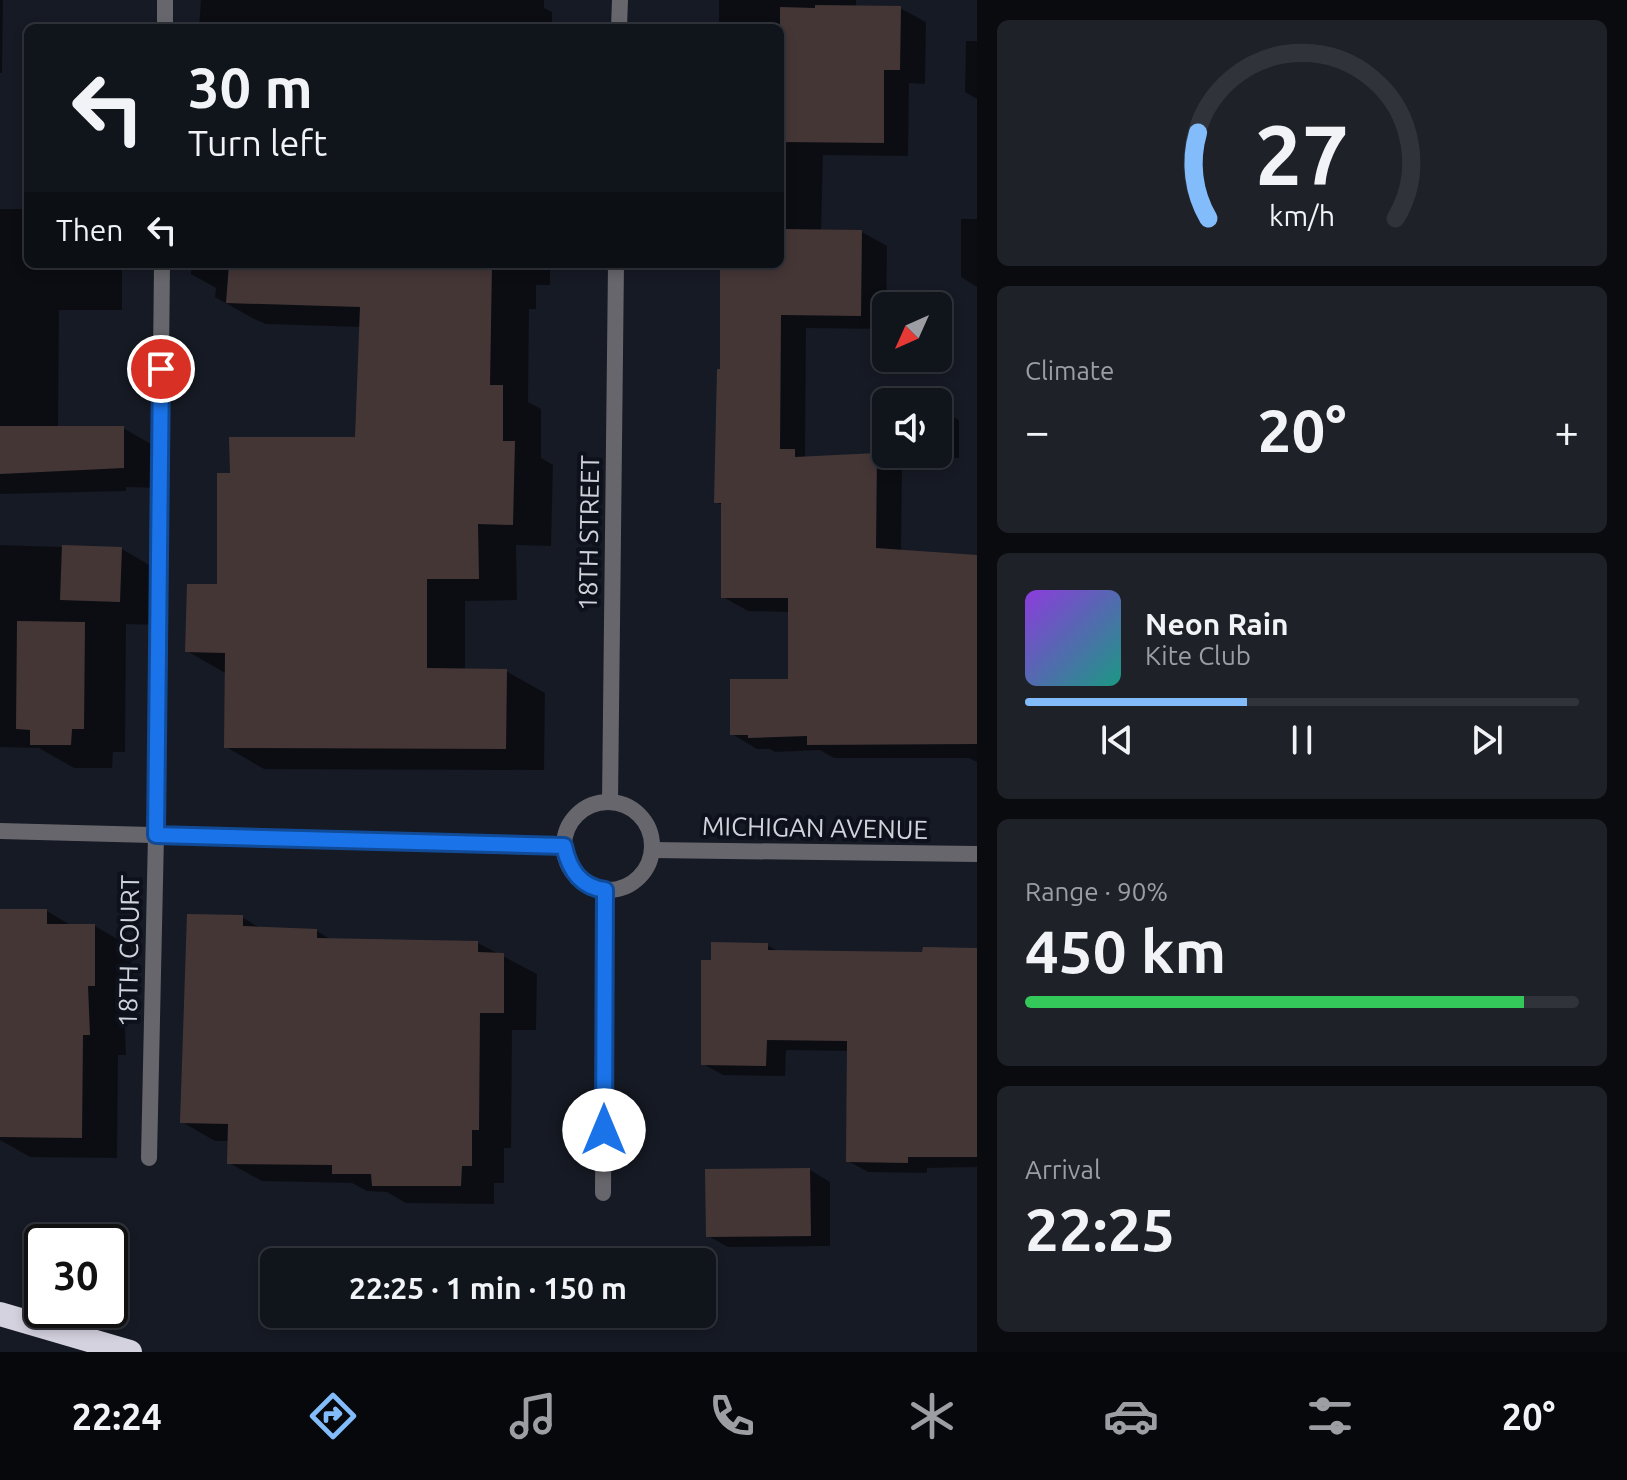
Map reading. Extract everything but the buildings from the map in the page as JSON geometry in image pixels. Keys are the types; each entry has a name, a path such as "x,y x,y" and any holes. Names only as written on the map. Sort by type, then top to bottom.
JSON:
{"highway":[{"path":"0,1314 130,1352"}],"street":[{"path":"165,0 165,24"},
{"path":"619,24 620,0"},
{"name":"18TH COURT","path":"149,1158 162,268"},
{"name":"18TH STREET","path":"610,802 616,268"},
{"path":"610,802 623,805 646,823 652,850 648,865 640,877 628,886 605,890 585,884 574,874 564,846 566,832 573,820 596,804 610,802"},
{"path":"0,831 564,846"},
{"name":"MICHIGAN AVENUE","path":"652,850 977,854"},
{"path":"603,1193 605,890"}],"route":[{"path":"161,369 156,835 564,846 574,874 585,884 605,890 604,1130"}]}
